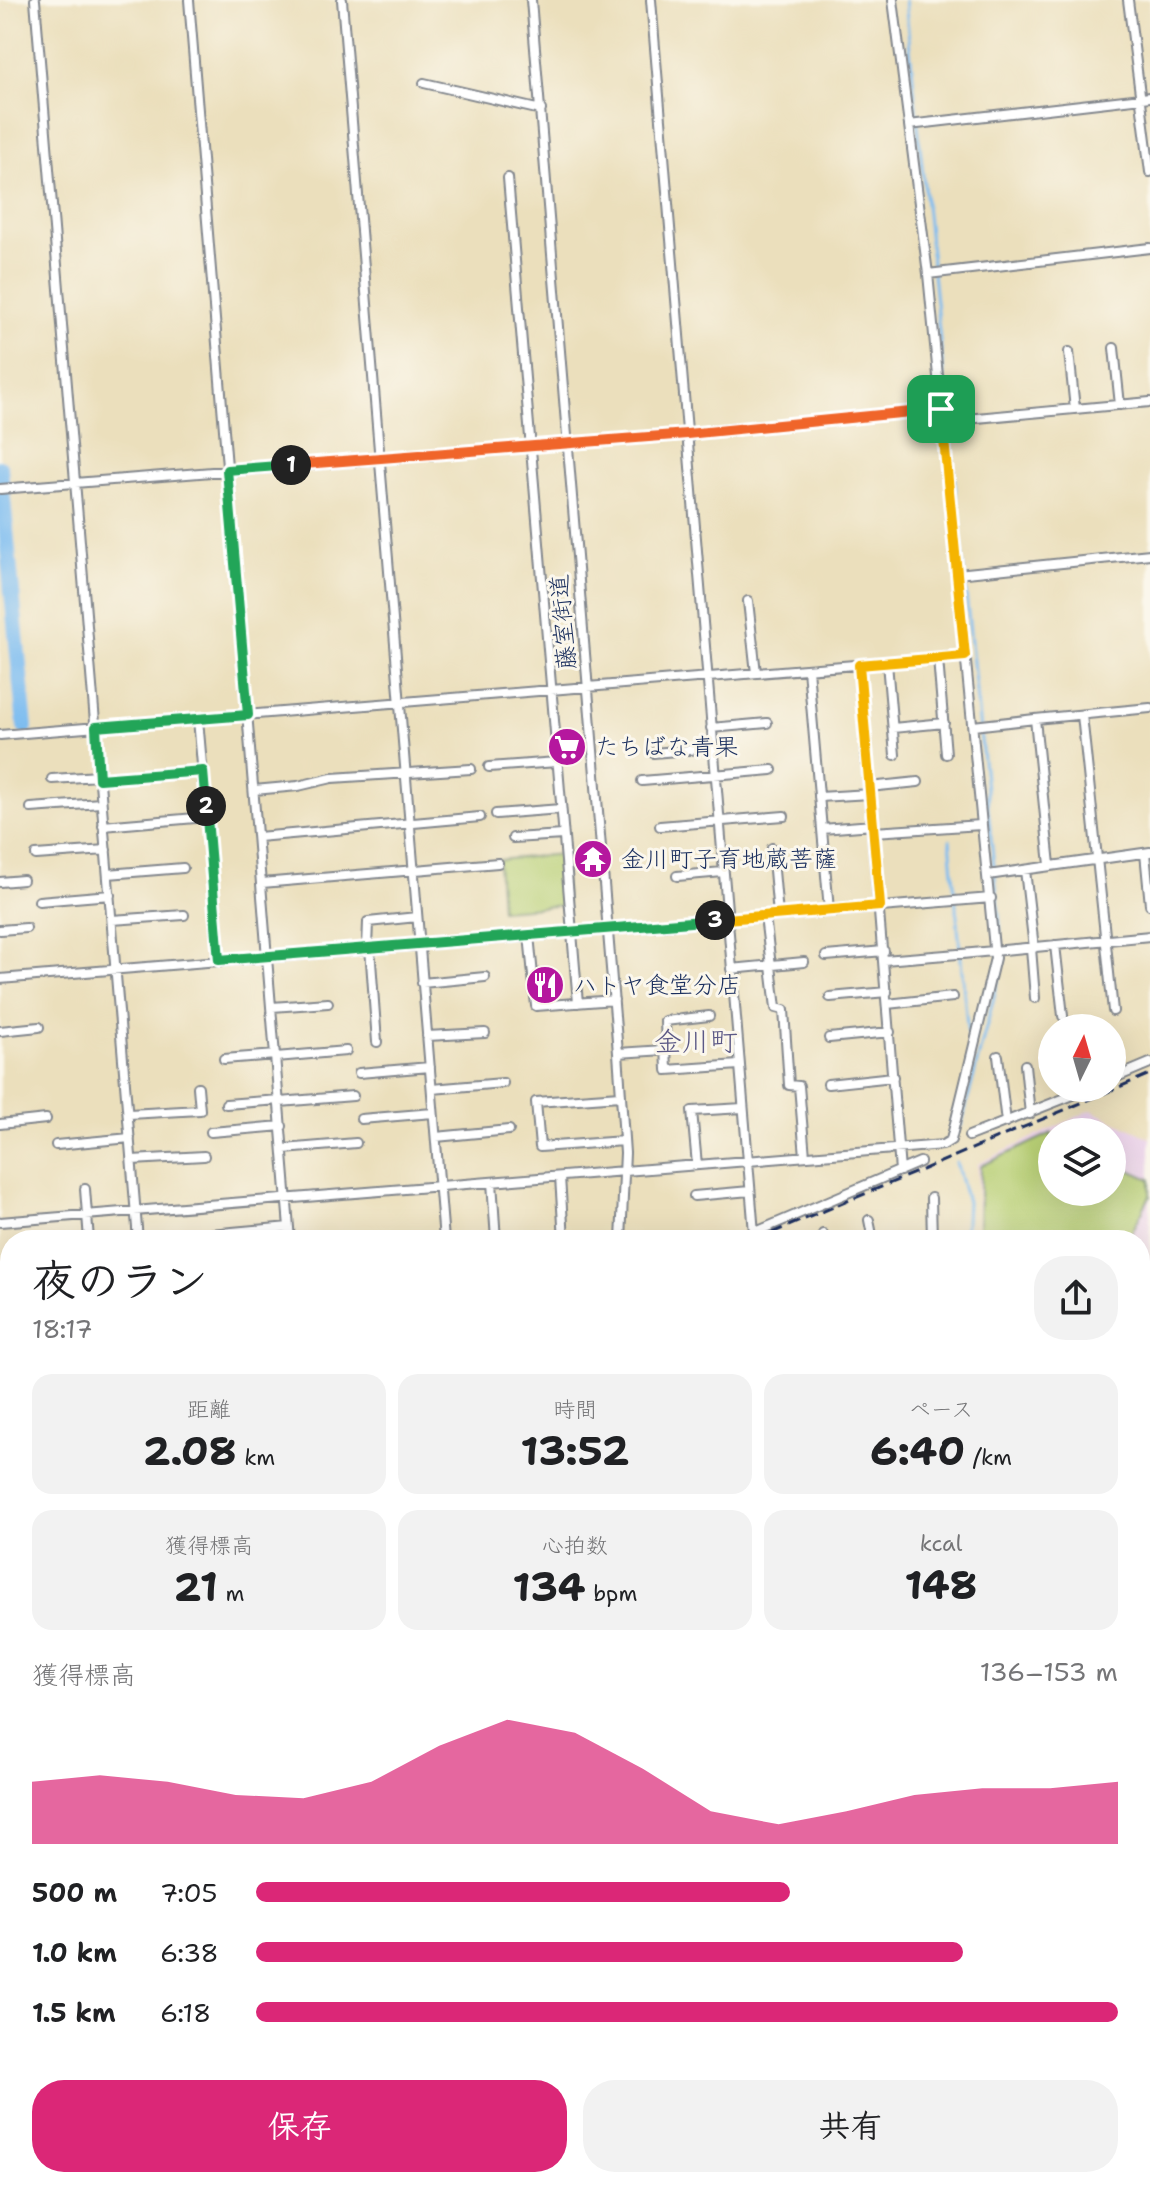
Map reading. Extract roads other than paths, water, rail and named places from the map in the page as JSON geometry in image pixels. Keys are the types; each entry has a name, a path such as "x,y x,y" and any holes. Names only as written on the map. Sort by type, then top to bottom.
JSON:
{"street":[{"path":"35,0 139,1230"},
{"path":"189,0 289,1230"},
{"path":"342,0 443,1230"},
{"name":"藤室街道","path":"531,0 618,1053 625,1171 622,1230"},
{"path":"651,0 754,1230"},
{"path":"0,1222 943,1145 951,1140 999,951 981,825 978,725 965,656 960,574 928,274 893,0"},
{"path":"1128,0 1145,97 1150,172"},
{"path":"424,83 541,110"},
{"path":"909,125 1145,97"},
{"path":"508,178 578,1003"},
{"path":"928,274 1150,248"},
{"path":"1114,348 1120,405"},
{"path":"1069,352 1075,409"},
{"path":"955,420 1150,402"},
{"path":"0,489 687,434 941,409"},
{"path":"960,574 1150,554"},
{"path":"748,601 756,673"},
{"path":"0,735 965,656"},
{"path":"938,659 946,754"},
{"path":"887,663 895,755"},
{"path":"859,665 900,1171"},
{"path":"808,669 829,910"},
{"path":"978,725 1150,708"},
{"path":"1082,715 1113,1011"},
{"path":"198,719 219,960"},
{"path":"1035,719 1050,865"},
{"path":"711,728 767,723"},
{"path":"893,728 944,723"},
{"path":"653,753 712,748"},
{"path":"489,767 557,762"},
{"path":"254,790 298,786 332,778 471,769"},
{"path":"642,781 772,770"},
{"path":"52,779 203,771"},
{"path":"819,797 918,782"},
{"path":"31,808 101,803"},
{"path":"496,814 561,809"},
{"path":"660,826 784,816"},
{"path":"103,826 207,817"},
{"path":"258,837 480,817"},
{"path":"822,829 981,825"},
{"path":"513,838 563,835"},
{"path":"772,848 778,915"},
{"path":"36,855 106,850"},
{"path":"990,875 1147,853 1150,905"},
{"path":"262,883 498,863"},
{"path":"108,874 183,868"},
{"path":"1025,870 1035,998"},
{"path":"677,876 723,872"},
{"path":"0,882 23,880"},
{"path":"39,901 110,895"},
{"path":"0,979 991,898"},
{"path":"112,920 184,915"},
{"path":"765,916 776,1008 784,1010 789,1085 799,1086 805,1156"},
{"path":"377,1042 368,922 417,917"},
{"path":"0,930 26,928"},
{"path":"529,935 536,1006 614,1000"},
{"path":"826,956 960,954 1149,936 1150,947"},
{"path":"1055,945 1063,1014"},
{"path":"731,969 804,962"},
{"path":"422,983 485,977"},
{"path":"830,997 887,992"},
{"path":"887,1004 953,997"},
{"path":"272,1007 328,1003"},
{"path":"709,1016 665,1021 665,1050 670,1072 739,1065"},
{"path":"0,1031 39,1027"},
{"path":"829,1038 890,1032"},
{"path":"427,1036 485,1033"},
{"path":"618,1053 665,1050"},
{"path":"224,1059 346,1051"},
{"path":"998,1056 1006,1122"},
{"path":"1126,1073 1150,1063"},
{"path":"1025,1065 1030,1114"},
{"path":"359,1073 430,1067"},
{"path":"828,1084 893,1077"},
{"path":"432,1089 503,1083"},
{"path":"129,1114 200,1110 198,1087"},
{"path":"226,1104 353,1096"},
{"path":"620,1096 536,1102 540,1147 624,1141"},
{"path":"969,1136 1058,1102"},
{"path":"697,1165 692,1111 743,1108"},
{"path":"361,1119 433,1113"},
{"path":"0,1124 46,1119"},
{"path":"211,1132 282,1126"},
{"path":"436,1137 509,1130"},
{"path":"56,1145 130,1138"},
{"path":"284,1149 356,1143"},
{"path":"132,1160 204,1156"},
{"path":"761,1230 920,1162"},
{"path":"560,1177 563,1230"},
{"path":"492,1182 495,1230"},
{"path":"85,1189 88,1230"},
{"path":"694,1196 750,1191"},
{"path":"931,1198 932,1230"},
{"path":"869,1220 871,1230"},
{"path":"255,1230 289,1227"}],"waterway":[{"path":"905,0 1000,925 1001,969 961,1126"},
{"path":"0,468 25,727"},
{"path":"950,840 968,1036"},
{"path":"956,1162 967,1202 966,1230"}],"railway":[{"path":"779,1230 1150,1074"}],"place":[{"name":"たちばな青果","path":"567,747"},
{"name":"金川町子育地蔵菩薩","path":"593,859"},
{"name":"ハトヤ食堂分店","path":"545,985"}],"district":[{"name":"金川町","path":"696,1041"}]}
